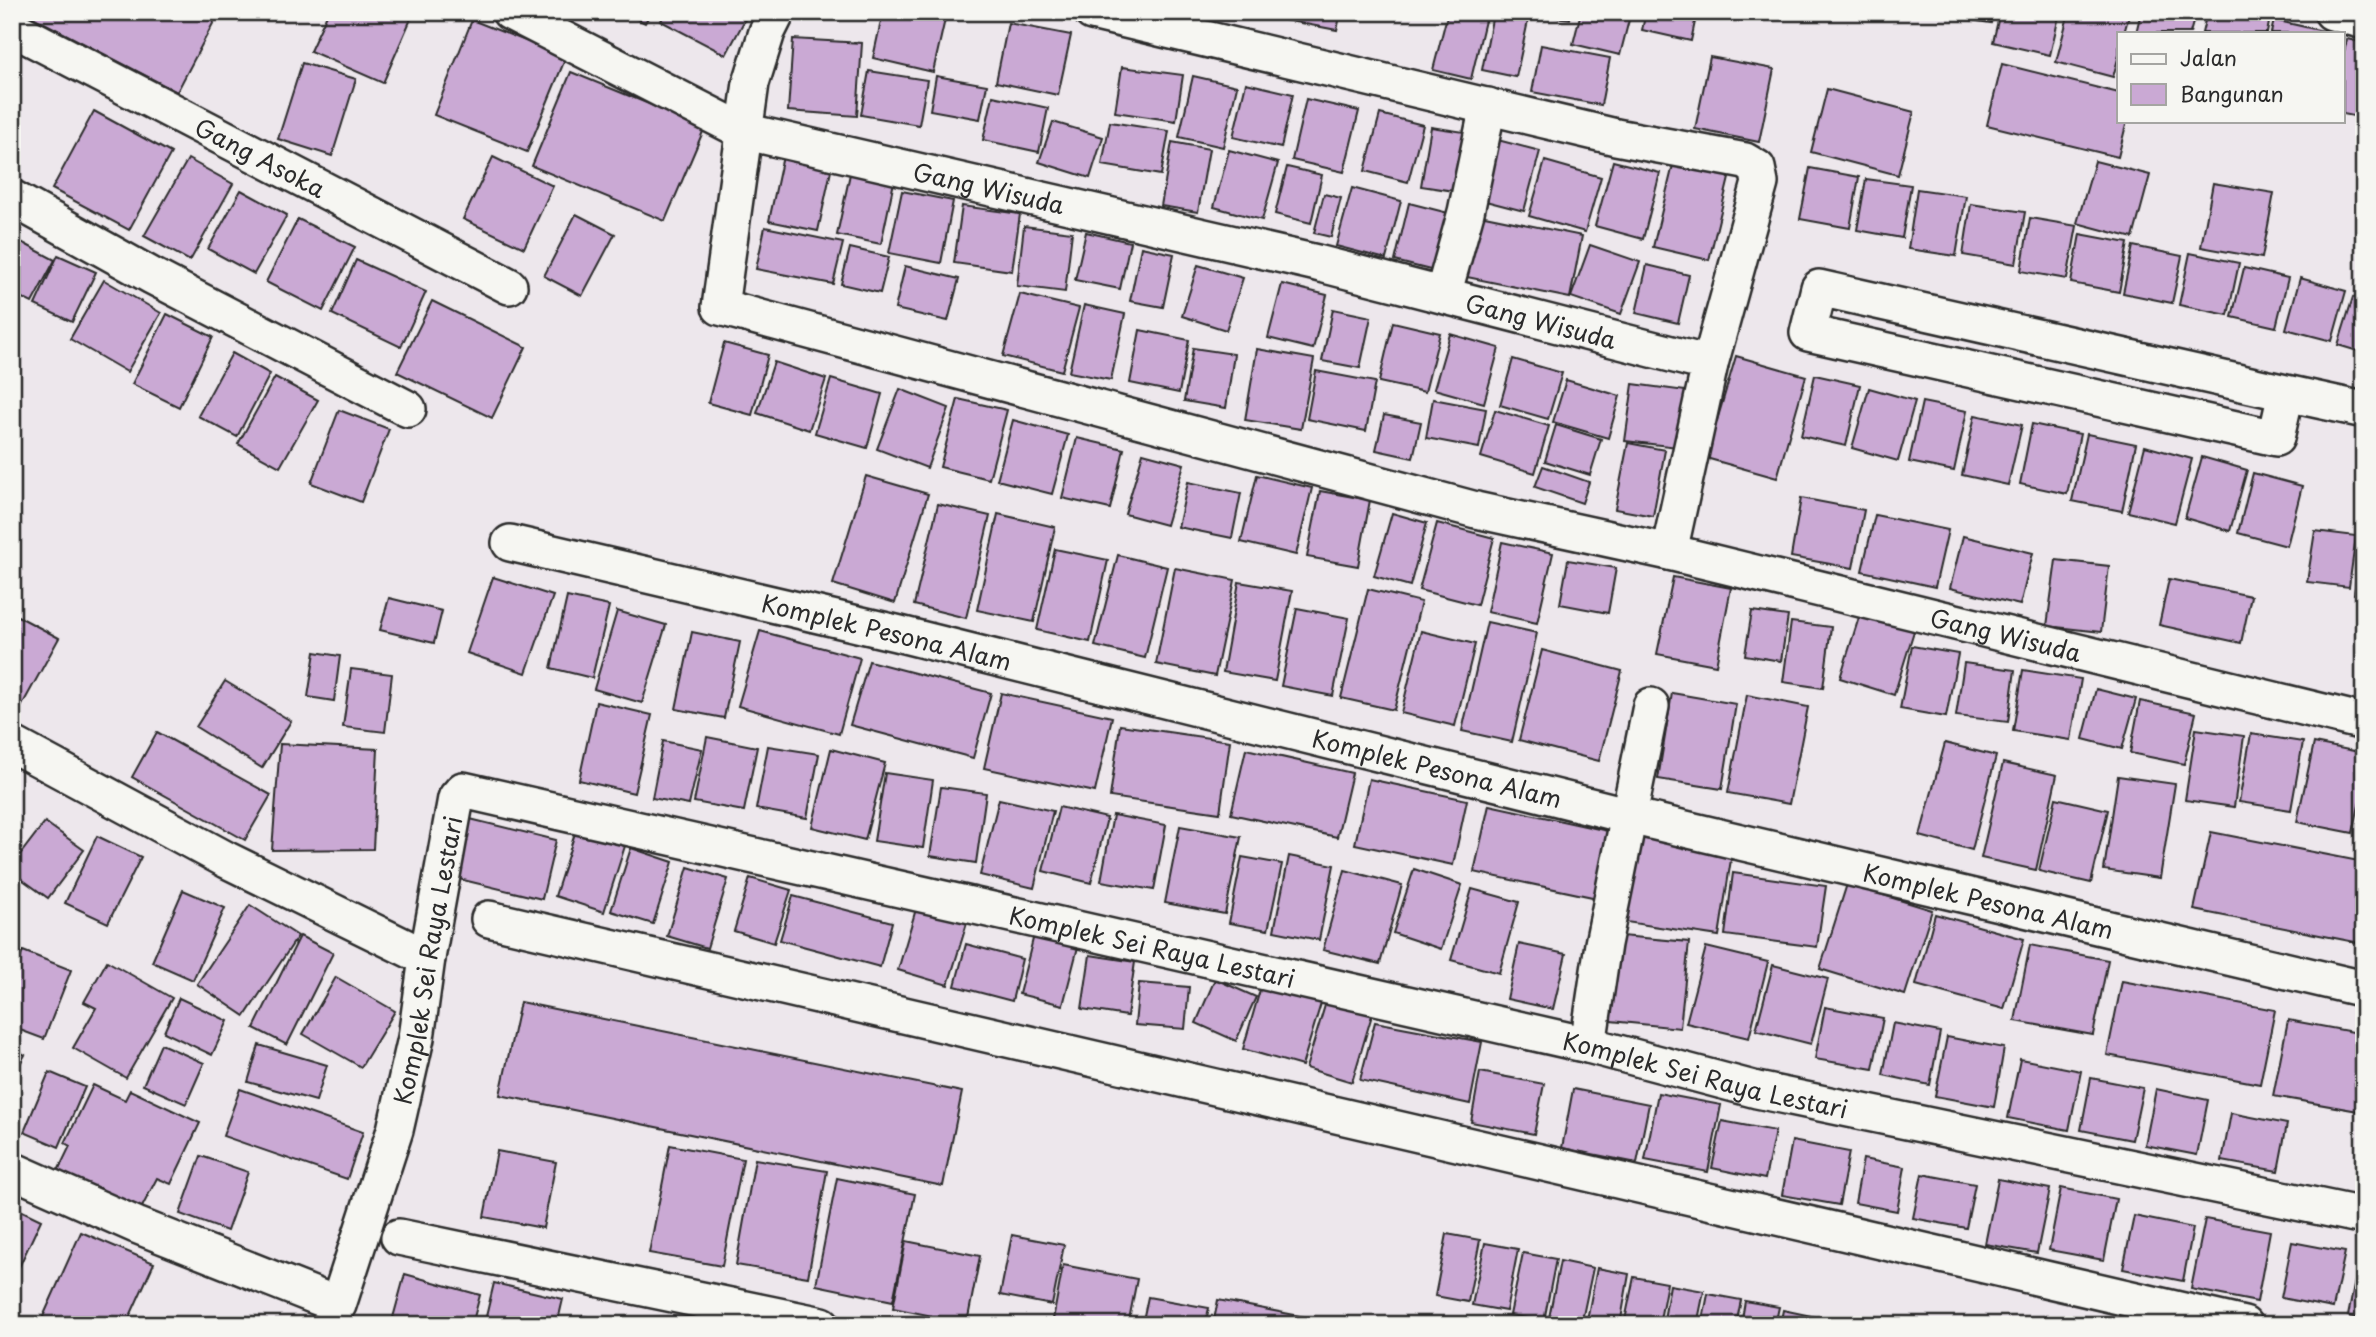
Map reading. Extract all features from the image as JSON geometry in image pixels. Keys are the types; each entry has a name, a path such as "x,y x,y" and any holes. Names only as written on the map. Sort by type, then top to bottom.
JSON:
{"street":[{"name":"Gang Wisuda","path":"510,12 743,131 1303,260 1710,364"},
{"path":"743,131 751,83 767,32 777,12"},
{"path":"1092,12 1616,137 1745,161 1758,168 1760,183 1710,364 1670,552"},
{"path":"2332,12 2364,21"},
{"name":"Gang Asoka","path":"12,28 509,286"},
{"path":"1443,295 1466,212 1488,107"},
{"name":"Gang Wisuda","path":"743,131 720,307 1476,510 1670,552 2364,722"},
{"path":"12,198 152,276 408,409"},
{"path":"2286,393 2276,438 1808,333 1819,288 2364,410"},
{"name":"Komplek Pesona Alam","path":"510,543 897,633 1630,816 2364,989"},
{"path":"1588,1045 1603,944 1651,706"},
{"path":"12,744 227,860 427,958"},
{"name":"Komplek Sei Raya Lestari","path":"12,1170 136,1225 338,1306 396,1130 416,1038 427,958 456,798 463,790 1588,1045 1757,1090 2364,1216"},
{"path":"489,919 2244,1325"},
{"path":"399,1237 822,1325"}],"building":[{"path":"23,12 219,12 177,92"},
{"path":"328,12 414,12 383,83 310,51"},
{"path":"623,12 651,12 645,23"},
{"path":"665,12 749,12 726,55 661,21"},
{"path":"883,12 935,12 946,15 933,72 873,58"},
{"path":"1280,12 1341,12 1337,30 1279,19"},
{"path":"1448,12 1487,12 1471,79 1433,70"},
{"path":"1513,12 1571,12 1570,19"},
{"path":"1581,12 1631,12 1620,55 1573,44"},
{"path":"1646,12 1697,12 1691,41 1642,30"},
{"path":"1937,12 1993,12 1991,23 1937,15"},
{"path":"2000,12 2060,12 2050,55 1993,42"},
{"path":"2069,12 2130,12 2124,32 2117,32 2117,62 2113,77 2056,62"},
{"path":"2141,12 2196,12 2190,32 2136,32"},
{"path":"2207,12 2271,12 2267,32 2202,32"},
{"path":"1493,14 1528,21 1516,77 1482,70"},
{"path":"472,20 566,57 527,152 434,115"},
{"path":"2274,20 2328,32 2271,32"},
{"path":"1008,23 1071,35 1058,95 996,82"},
{"path":"793,39 862,43 857,116 788,111"},
{"path":"2347,39 2364,43 2364,118 2344,114 2344,52"},
{"path":"1541,45 1610,58 1601,105 1532,92"},
{"path":"1710,57 1774,69 1759,142 1695,129"},
{"path":"302,63 356,79 332,156 278,139"},
{"path":"2002,64 2117,93 2117,122 2127,122 2118,157 1987,125"},
{"path":"1122,67 1183,75 1176,121 1115,112"},
{"path":"869,71 927,80 919,125 861,115"},
{"path":"571,72 705,127 665,221 532,166"},
{"path":"936,76 987,85 980,119 930,110"},
{"path":"1193,76 1237,86 1223,147 1179,137"},
{"path":"1246,83 1293,94 1281,148 1233,137"},
{"path":"1827,89 1914,112 1898,175 1811,152"},
{"path":"993,96 1048,108 1039,152 983,140"},
{"path":"1306,99 1359,111 1344,172 1292,160"},
{"path":"94,111 171,153 129,230 52,189"},
{"path":"1380,114 1423,125 1408,182 1365,171"},
{"path":"1053,122 1103,137 1090,178 1039,162"},
{"path":"1110,122 1169,131 1161,175 1102,165"},
{"path":"1431,127 1471,133 1461,192 1421,186"},
{"path":"1490,138 1540,151 1524,211 1474,198"},
{"path":"1172,142 1209,149 1198,212 1161,206"},
{"path":"1229,150 1278,163 1262,220 1214,207"},
{"path":"783,156 832,166 818,231 769,221"},
{"path":"493,157 553,186 524,248 463,219"},
{"path":"188,159 233,184 190,261 144,236"},
{"path":"1545,161 1601,177 1585,232 1529,216"},
{"path":"1613,161 1660,173 1643,239 1595,226"},
{"path":"1674,161 1730,174 1709,260 1653,247"},
{"path":"2095,161 2150,175 2133,238 2077,223"},
{"path":"1287,167 1322,175 1311,223 1275,214"},
{"path":"1810,168 1859,177 1850,228 1800,219"},
{"path":"851,169 895,177 881,244 837,235"},
{"path":"1866,179 1911,185 1902,238 1857,230"},
{"path":"2213,183 2274,193 2262,258 2201,247"},
{"path":"1352,188 1401,201 1386,259 1336,246"},
{"path":"1917,189 1966,196 1956,256 1908,249"},
{"path":"241,190 287,215 254,274 208,249"},
{"path":"902,191 953,201 941,263 889,253"},
{"path":"1324,194 1341,198 1331,237 1314,233"},
{"path":"1409,203 1456,215 1442,273 1395,261"},
{"path":"1971,204 2025,212 2016,264 1963,255"},
{"path":"962,206 1020,214 1012,271 954,263"},
{"path":"576,214 615,234 582,296 544,276"},
{"path":"1480,215 1582,236 1570,298 1467,277"},
{"path":"2030,218 2077,226 2067,279 2021,271"},
{"path":"298,219 355,247 323,311 266,282"},
{"path":"1024,226 1072,232 1065,292 1017,286"},
{"path":"765,227 843,243 833,284 756,269"},
{"path":"1086,232 1130,242 1120,289 1075,280"},
{"path":"2080,234 2128,243 2119,292 2071,283"},
{"path":"21,242 55,260 32,303 12,293 12,259"},
{"path":"1590,245 1640,262 1621,314 1571,297"},
{"path":"2133,246 2182,256 2172,303 2123,293"},
{"path":"1141,247 1174,254 1163,307 1130,301"},
{"path":"850,248 889,257 880,293 841,284"},
{"path":"2190,253 2239,263 2228,315 2179,305"},
{"path":"58,255 96,272 72,322 35,305"},
{"path":"356,260 426,292 401,347 332,314"},
{"path":"1198,265 1243,278 1226,330 1182,316"},
{"path":"1647,265 1689,275 1678,323 1636,313"},
{"path":"905,266 959,279 948,321 895,309"},
{"path":"2244,268 2288,278 2276,327 2232,317"},
{"path":"2300,278 2346,291 2332,341 2286,329"},
{"path":"104,280 161,313 127,372 70,339"},
{"path":"1282,284 1327,295 1313,349 1268,338"},
{"path":"1020,294 1079,308 1062,371 1003,356"},
{"path":"2353,297 2364,301 2364,353 2338,345"},
{"path":"432,301 526,347 492,418 397,372"},
{"path":"1084,305 1125,314 1111,380 1069,372"},
{"path":"1333,309 1371,317 1360,368 1322,361"},
{"path":"167,314 213,337 179,407 132,384"},
{"path":"1393,322 1440,333 1425,392 1379,382"},
{"path":"1140,330 1189,340 1179,393 1130,383"},
{"path":"1450,334 1499,348 1484,403 1434,389"},
{"path":"724,343 768,355 752,415 708,403"},
{"path":"1193,348 1234,354 1226,408 1184,401"},
{"path":"1257,349 1314,359 1301,429 1245,420"},
{"path":"232,353 270,374 237,437 198,416"},
{"path":"1736,356 1806,376 1777,478 1706,458"},
{"path":"1513,359 1562,373 1548,419 1500,405"},
{"path":"774,362 826,379 809,430 757,413"},
{"path":"1316,371 1375,382 1366,431 1307,419"},
{"path":"1815,375 1860,385 1846,446 1801,436"},
{"path":"275,377 318,400 280,467 238,444"},
{"path":"831,379 882,394 867,448 815,433"},
{"path":"1566,380 1620,396 1608,438 1553,422"},
{"path":"1633,384 1686,391 1678,447 1625,441"},
{"path":"1869,388 1915,401 1898,461 1852,448"},
{"path":"900,389 949,408 927,468 877,449"},
{"path":"958,399 1007,410 989,479 940,467"},
{"path":"1433,399 1486,409 1479,448 1426,438"},
{"path":"1922,402 1967,411 1954,471 1909,462"},
{"path":"339,410 389,429 361,502 311,483"},
{"path":"1495,410 1549,426 1535,473 1481,457"},
{"path":"1384,415 1421,422 1413,458 1376,450"},
{"path":"1975,415 2022,425 2008,485 1962,475"},
{"path":"1013,420 1068,435 1052,494 997,480"},
{"path":"2032,424 2080,434 2067,494 2020,484"},
{"path":"1556,425 1601,439 1590,475 1545,461"},
{"path":"2087,434 2136,444 2122,511 2072,501"},
{"path":"1077,438 1124,449 1110,509 1062,498"},
{"path":"1628,443 1665,450 1653,516 1615,509"},
{"path":"2145,446 2192,459 2175,523 2128,512"},
{"path":"1143,453 1184,464 1166,525 1125,514"},
{"path":"2202,457 2247,470 2230,531 2185,518"},
{"path":"1543,466 1589,482 1582,503 1535,487"},
{"path":"2253,473 2302,486 2287,546 2238,533"},
{"path":"1257,475 1312,488 1296,555 1241,542"},
{"path":"866,476 928,494 895,603 833,584"},
{"path":"1188,482 1241,493 1232,538 1178,527"},
{"path":"1320,491 1370,500 1358,566 1307,557"},
{"path":"1801,498 1864,510 1853,568 1791,557"},
{"path":"938,504 990,516 966,618 914,605"},
{"path":"1392,513 1427,523 1410,586 1374,576"},
{"path":"998,514 1055,527 1034,622 977,610"},
{"path":"1875,515 1948,530 1935,587 1862,571"},
{"path":"1437,523 1494,538 1477,605 1419,590"},
{"path":"2315,531 2356,536 2349,587 2307,582"},
{"path":"1963,536 2033,553 2020,605 1950,588"},
{"path":"2364,538 2364,596 2354,594"},
{"path":"1502,542 1553,553 1537,623 1487,612"},
{"path":"1055,549 1108,560 1090,642 1037,630"},
{"path":"1118,555 1167,567 1145,658 1095,646"},
{"path":"1568,560 1616,568 1608,613 1560,604"},
{"path":"2056,560 2109,566 2101,632 2047,626"},
{"path":"1175,568 1235,580 1215,676 1156,664"},
{"path":"493,577 553,596 526,673 467,653"},
{"path":"1673,577 1731,588 1716,665 1657,654"},
{"path":"2169,579 2251,596 2241,643 2159,625"},
{"path":"1239,582 1292,591 1275,681 1223,672"},
{"path":"1368,589 1421,602 1394,710 1341,698"},
{"path":"567,597 609,606 592,678 551,668"},
{"path":"389,598 442,611 434,643 380,630"},
{"path":"1297,608 1349,618 1333,696 1281,686"},
{"path":"617,611 666,625 642,703 594,689"},
{"path":"1752,611 1788,616 1781,661 1745,655"},
{"path":"12,613 59,638 20,709 12,705"},
{"path":"1860,614 1914,631 1894,695 1840,678"},
{"path":"1487,622 1537,633 1512,742 1462,731"},
{"path":"1791,622 1831,627 1823,688 1783,682"},
{"path":"760,631 860,658 839,734 738,706"},
{"path":"1421,631 1475,644 1455,726 1401,713"},
{"path":"692,632 740,642 724,718 676,709"},
{"path":"1912,646 1958,654 1946,717 1900,709"},
{"path":"1542,650 1622,671 1599,761 1519,740"},
{"path":"315,652 340,656 334,701 308,697"},
{"path":"869,661 991,693 973,758 850,725"},
{"path":"1964,663 2015,670 2008,722 1956,716"},
{"path":"351,669 392,674 385,732 343,727"},
{"path":"2023,670 2081,679 2071,740 2013,731"},
{"path":"225,681 291,721 262,768 196,727"},
{"path":"2096,689 2136,699 2122,749 2083,739"},
{"path":"1001,693 1112,717 1095,792 984,768"},
{"path":"1672,693 1736,704 1722,789 1658,779"},
{"path":"1747,695 1808,707 1789,804 1728,793"},
{"path":"2140,701 2196,713 2184,764 2130,753"},
{"path":"596,702 652,715 634,793 579,780"},
{"path":"1120,725 1230,741 1220,813 1110,797"},
{"path":"2196,729 2244,736 2234,807 2185,800"},
{"path":"157,732 271,795 245,840 132,777"},
{"path":"2251,734 2303,742 2291,810 2239,802"},
{"path":"707,737 757,747 744,811 694,802"},
{"path":"663,741 702,749 689,805 652,798"},
{"path":"1945,743 1996,756 1972,850 1920,836"},
{"path":"2314,743 2364,753 2364,782 2353,833 2297,822"},
{"path":"280,744 378,749 373,849 272,850"},
{"path":"768,746 819,754 807,818 756,809"},
{"path":"831,749 885,763 865,840 812,827"},
{"path":"1246,749 1352,773 1337,837 1231,814"},
{"path":"2003,763 2057,775 2036,870 1981,858"},
{"path":"885,773 933,780 923,848 874,841"},
{"path":"2118,776 2175,784 2160,878 2104,870"},
{"path":"1369,779 1467,800 1453,865 1355,844"},
{"path":"941,787 986,793 976,863 930,856"},
{"path":"2056,798 2108,810 2091,883 2039,871"},
{"path":"999,799 1053,811 1034,888 980,875"},
{"path":"1489,805 1617,833 1602,899 1474,872"},
{"path":"1059,807 1107,818 1091,883 1043,871"},
{"path":"1113,815 1166,825 1154,890 1101,881"},
{"path":"470,819 556,840 542,899 455,878"},
{"path":"45,822 84,850 48,898 12,872 12,865"},
{"path":"1180,826 1241,837 1225,914 1165,903"},
{"path":"576,830 625,846 604,912 555,896"},
{"path":"2211,832 2364,862 2364,926 2360,943 2194,910"},
{"path":"97,836 141,857 108,923 65,903"},
{"path":"1639,838 1732,853 1719,936 1626,922"},
{"path":"631,848 673,862 653,924 611,911"},
{"path":"1289,856 1334,865 1319,940 1274,931"},
{"path":"1242,857 1282,864 1268,930 1229,923"},
{"path":"688,867 728,879 707,948 667,936"},
{"path":"1414,869 1462,885 1441,949 1393,933"},
{"path":"1345,870 1402,885 1380,964 1323,950"},
{"path":"1733,873 1826,886 1817,947 1725,935"},
{"path":"750,878 791,890 774,943 734,931"},
{"path":"1847,884 1932,910 1905,995 1820,969"},
{"path":"1472,889 1519,902 1499,973 1451,960"},
{"path":"183,890 225,908 193,980 152,962"},
{"path":"793,896 892,922 880,967 780,940"},
{"path":"250,905 298,936 245,1016 197,984"},
{"path":"916,909 967,923 948,985 898,970"},
{"path":"1935,914 2024,939 2004,1009 1916,985"},
{"path":"1034,935 1078,947 1063,1005 1019,994"},
{"path":"1610,935 1689,942 1680,1028 1601,1020"},
{"path":"300,936 333,953 287,1045 254,1028"},
{"path":"966,944 1022,959 1012,1001 955,986"},
{"path":"1519,944 1566,954 1553,1009 1507,999"},
{"path":"2030,945 2108,960 2093,1035 2015,1021"},
{"path":"1706,947 1768,962 1749,1038 1686,1023"},
{"path":"23,951 71,970 44,1039 12,1027 12,978"},
{"path":"1090,955 1135,962 1127,1016 1082,1009"},
{"path":"107,961 172,998 126,1078 73,1048 96,1008 84,1002"},
{"path":"1773,965 1828,979 1811,1044 1756,1030"},
{"path":"336,977 395,1011 361,1067 303,1034"},
{"path":"1215,979 1256,997 1236,1041 1196,1023"},
{"path":"2122,981 2275,1010 2260,1084 2107,1055"},
{"path":"1139,983 1189,987 1185,1029 1135,1025"},
{"path":"1262,983 1322,1000 1302,1066 1243,1049"},
{"path":"179,998 228,1021 212,1055 164,1032"},
{"path":"520,1002 962,1092 943,1186 500,1095"},
{"path":"1326,1002 1372,1015 1352,1082 1306,1068"},
{"path":"1825,1007 1883,1018 1873,1069 1815,1059"},
{"path":"2288,1020 2364,1034 2364,1112 2273,1096"},
{"path":"1375,1022 1482,1042 1470,1104 1360,1080"},
{"path":"1893,1023 1940,1032 1930,1085 1883,1075"},
{"path":"1947,1037 2004,1048 1994,1107 1935,1096"},
{"path":"161,1044 204,1063 186,1104 143,1085"},
{"path":"259,1045 327,1065 316,1101 248,1082"},
{"path":"12,1048 25,1055 12,1078"},
{"path":"2020,1059 2081,1071 2069,1130 2008,1118"},
{"path":"49,1072 85,1087 59,1147 24,1132"},
{"path":"1480,1072 1544,1084 1534,1134 1471,1122"},
{"path":"2091,1078 2143,1088 2132,1140 2081,1130"},
{"path":"93,1085 125,1100 130,1090 200,1123 171,1184 157,1178 138,1215 56,1175 70,1146 65,1143"},
{"path":"240,1089 363,1132 347,1179 223,1136"},
{"path":"1573,1089 1649,1104 1637,1163 1562,1148"},
{"path":"2156,1089 2208,1100 2197,1155 2145,1145"},
{"path":"1658,1093 1721,1105 1708,1172 1645,1160"},
{"path":"2231,1113 2287,1124 2278,1171 2222,1161"},
{"path":"1722,1121 1775,1131 1765,1179 1712,1168"},
{"path":"1792,1141 1849,1152 1839,1205 1782,1195"},
{"path":"670,1145 743,1159 722,1266 649,1253"},
{"path":"497,1151 556,1162 543,1228 484,1217"},
{"path":"201,1156 248,1172 227,1231 180,1214"},
{"path":"755,1159 827,1171 808,1277 736,1265"},
{"path":"1863,1159 1905,1167 1897,1211 1855,1203"},
{"path":"1922,1174 1975,1184 1966,1228 1913,1218"},
{"path":"837,1178 915,1194 893,1301 816,1285"},
{"path":"1998,1179 2050,1189 2037,1253 1985,1244"},
{"path":"2061,1188 2116,1199 2104,1260 2049,1250"},
{"path":"12,1206 41,1220 12,1282"},
{"path":"2134,1216 2193,1228 2183,1281 2123,1269"},
{"path":"2205,1219 2270,1231 2257,1302 2191,1289"},
{"path":"81,1232 154,1263 126,1325 55,1325 42,1319"},
{"path":"1447,1234 1480,1240 1468,1302 1435,1296"},
{"path":"1012,1235 1064,1245 1052,1305 1000,1295"},
{"path":"906,1241 980,1256 967,1323 893,1308"},
{"path":"2292,1242 2345,1252 2333,1308 2281,1298"},
{"path":"1485,1243 1518,1249 1506,1311 1472,1305"},
{"path":"1523,1253 1556,1259 1544,1321 1510,1315"},
{"path":"2360,1256 2364,1257 2364,1319 2348,1316"},
{"path":"1560,1261 1593,1268 1581,1325 1548,1323"},
{"path":"1063,1265 1137,1279 1128,1325 1052,1325"},
{"path":"1597,1268 1629,1274 1620,1325 1586,1325"},
{"path":"405,1274 480,1295 472,1325 391,1325"},
{"path":"1634,1277 1667,1283 1659,1325 1624,1325"},
{"path":"494,1283 563,1299 557,1325 484,1325"},
{"path":"1670,1285 1704,1291 1697,1325 1663,1325"},
{"path":"1708,1294 1741,1300 1736,1325 1702,1325"},
{"path":"1148,1297 1209,1308 1205,1325 1142,1325"},
{"path":"1218,1300 1310,1318 1309,1325 1213,1325"},
{"path":"1745,1301 1779,1307 1775,1325 1741,1325"},
{"path":"1783,1310 1816,1317 1814,1325 1780,1325"},
{"path":"583,1316 629,1325 581,1325"},
{"path":"1820,1318 1853,1325 1818,1325"}]}
